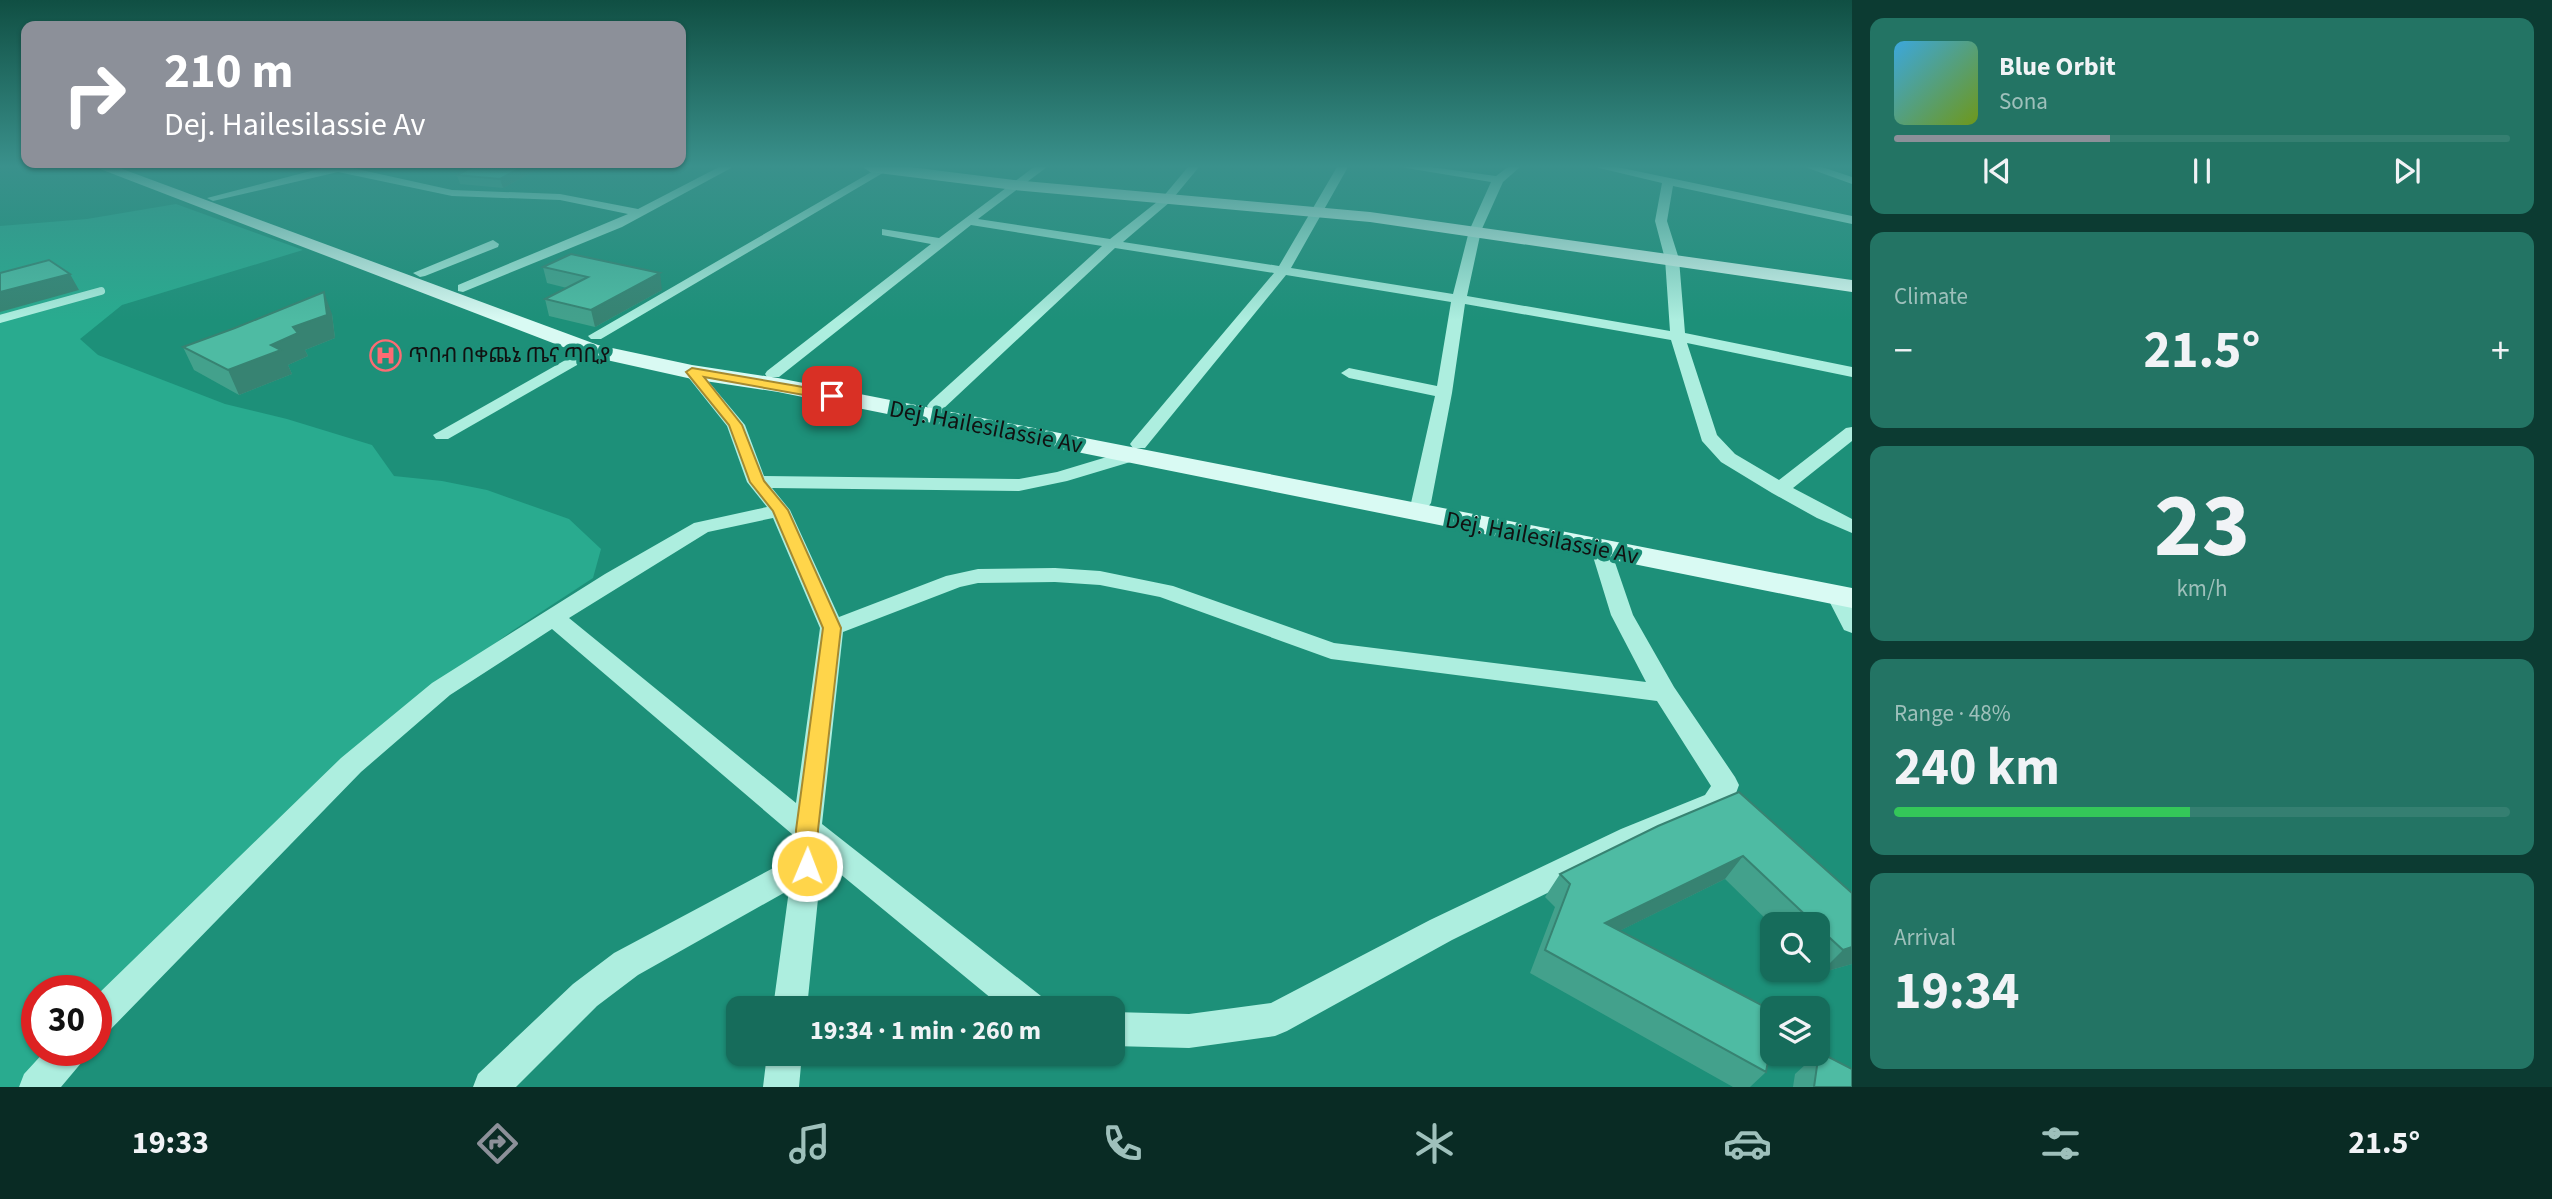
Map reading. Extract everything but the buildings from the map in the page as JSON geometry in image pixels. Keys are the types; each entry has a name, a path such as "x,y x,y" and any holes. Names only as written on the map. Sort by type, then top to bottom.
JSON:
{"main road":[{"name":"Dej. Hailesilassie Av","path":"244,218 594,343 692,372 778,385 1135,450 1602,550 1847,592"},
{"path":"267,218 463,288 594,343 629,346 936,406 1135,450 1421,502 1847,592"},
{"path":"1364,218 1475,231 1852,286"}],"street":[{"path":"463,288 630,218"},
{"path":"442,435 799,218"},
{"path":"773,374 973,218"},
{"path":"936,406 1112,244 1144,218"},
{"path":"757,482 1019,485 1060,477 1135,450 1282,272 1313,218"},
{"path":"1421,502 1444,393 1459,299 1475,231 1481,218"},
{"path":"1662,218 1672,259 1678,337 1708,437 1728,458 1779,489 1852,527"},
{"path":"970,220 1459,299 1778,354 1852,372"},
{"path":"886,232 942,242"},
{"path":"420,273 494,244"},
{"path":"692,372 736,425 757,482 780,510 832,628 807,830 807,866 791,996"},
{"path":"1349,373 1444,393"},
{"path":"1779,489 1852,432"},
{"path":"112,1004 351,765 441,689 701,527 780,510"},
{"path":"1125,1029 1189,1031 1275,1019 1441,930 1631,838 1715,803 1722,796 1725,785 1665,693 1622,615 1602,550"},
{"path":"832,628 954,581 978,576 1066,576 1100,579 1165,592 1331,651 1665,693"},
{"path":"1847,592 1852,625"},
{"path":"554,618 807,830 1014,996"},
{"path":"491,1087 585,995 626,964 807,866"},
{"path":"37,1087 55,1066"},
{"path":"781,1087 784,1066"}],"lane":[{"path":"0,319 101,291"}],"green space":[{"path":"95,218 214,218 303,250 122,305 80,339 98,355 225,404 287,419 372,445 394,476 442,481 487,490 569,519 601,549 593,578 512,631 382,726 112,992 112,975 21,975 21,1066 43,1066 24,1087 0,1087 0,226"}],"place":[{"name":"ጥበብ በቀጨኔ ጤና ጣቢያ","path":"385,355"}],"route":[{"path":"807,866 807,830 832,628 780,510 757,482 736,425 692,372 832,396"}]}
